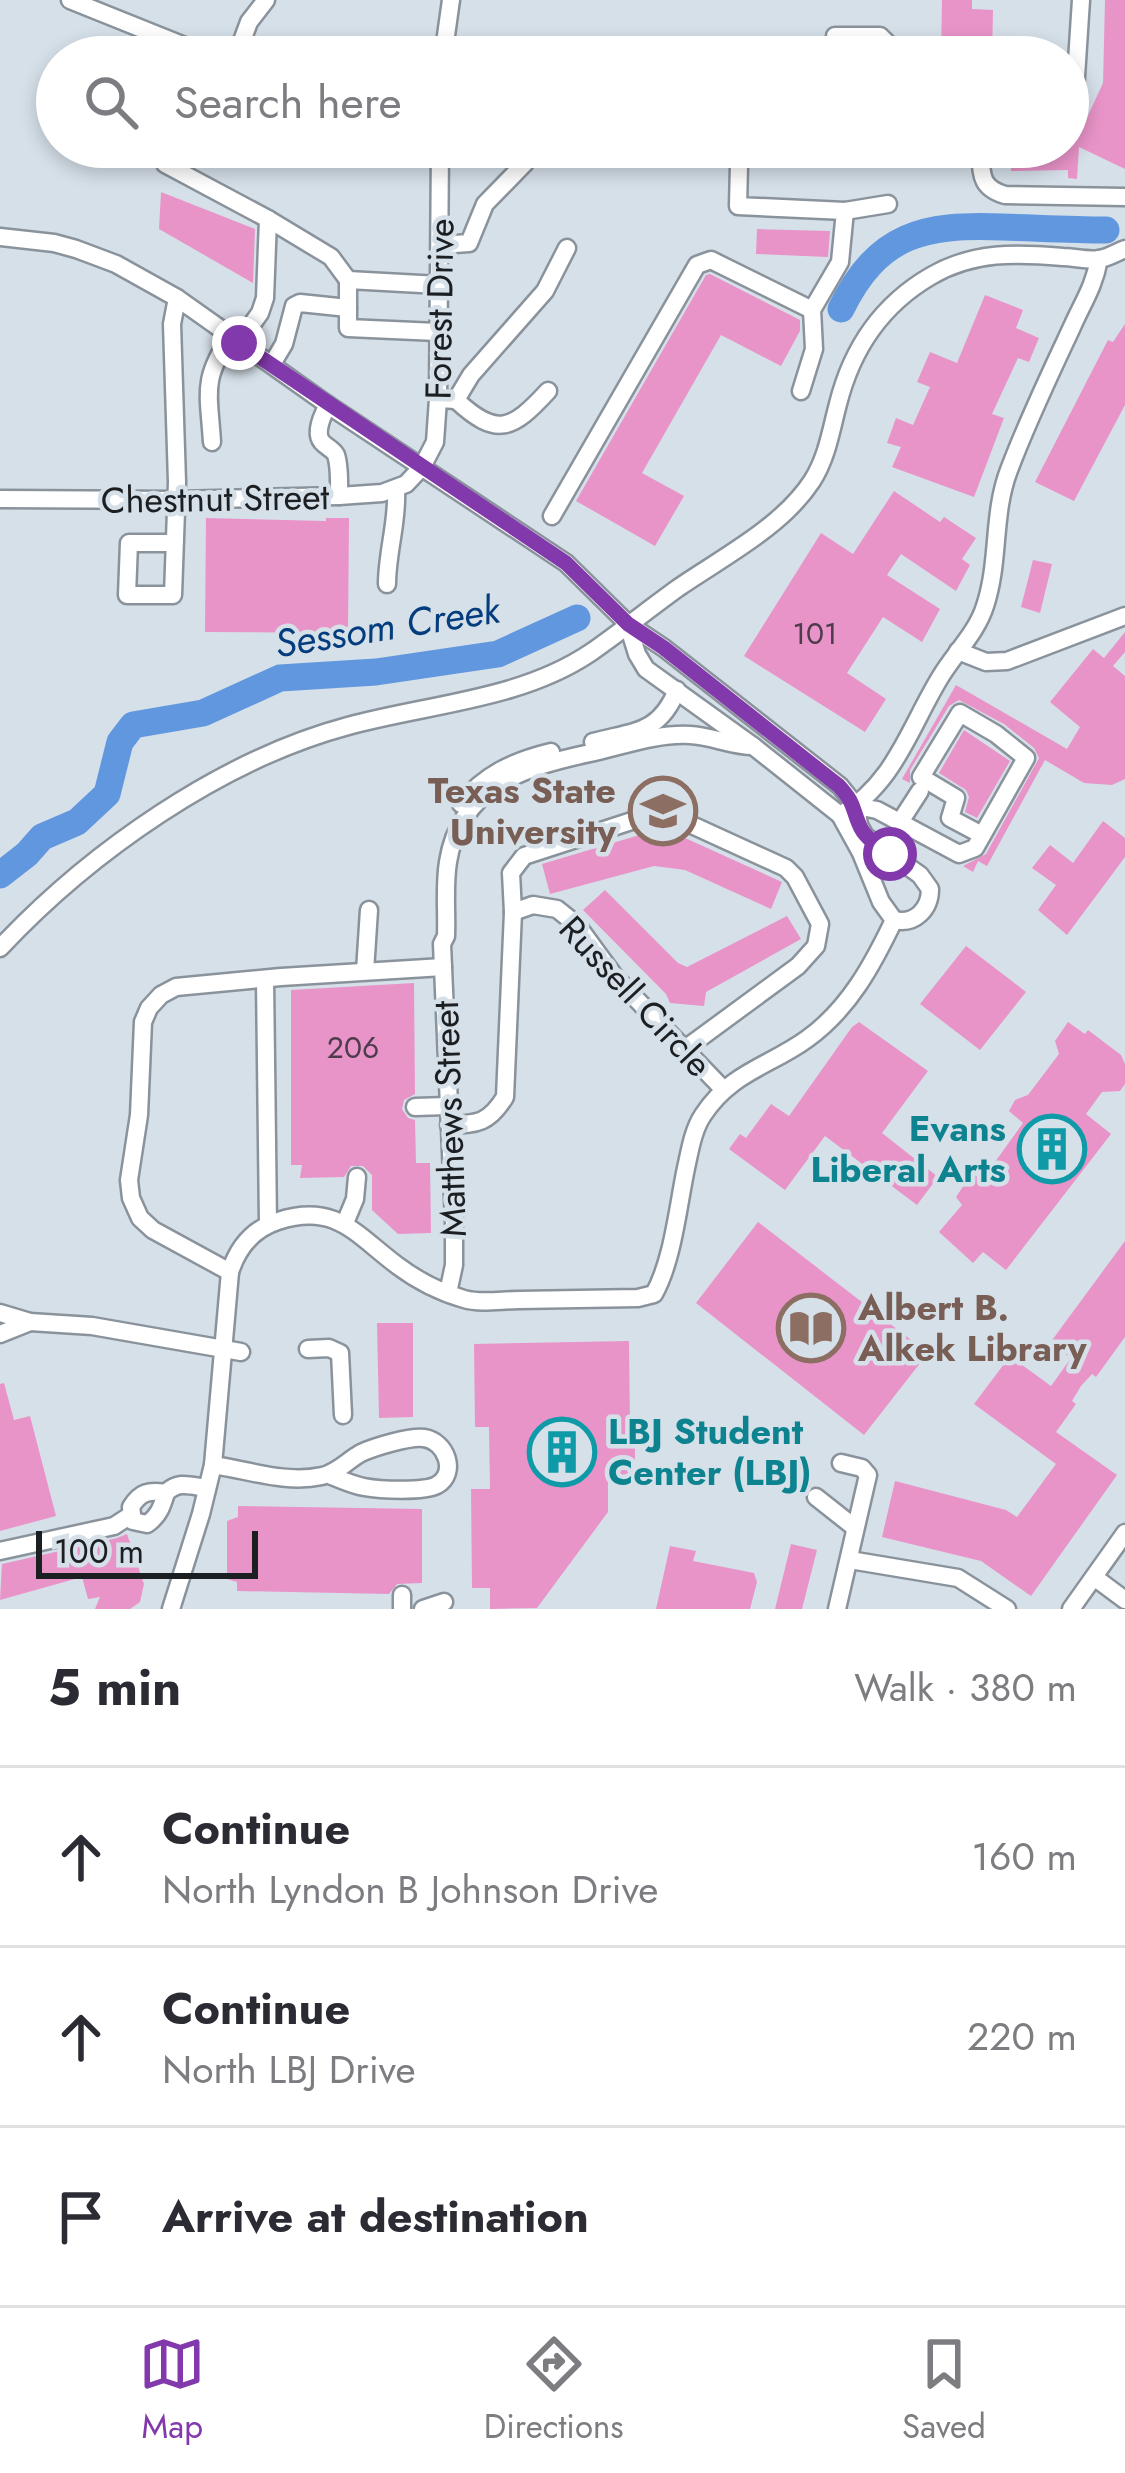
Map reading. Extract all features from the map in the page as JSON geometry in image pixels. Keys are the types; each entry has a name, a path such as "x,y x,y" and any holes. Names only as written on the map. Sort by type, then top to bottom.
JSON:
{"street":[{"path":"70,0 160,36"},
{"path":"244,36 266,0"},
{"path":"446,36 451,0"},
{"path":"1079,36 1081,0"},
{"path":"835,36 880,36"},
{"path":"172,168 331,257 348,280 347,328 437,332"},
{"name":"Forest Drive","path":"422,467 447,399 437,332 440,168"},
{"path":"440,245 469,242 485,204 520,168"},
{"path":"739,168 739,206 845,211 888,204"},
{"path":"981,168 986,186 1005,195 1125,196"},
{"path":"801,391 814,350 812,310 840,262 845,211"},
{"path":"212,442 208,380 212,364 260,313 265,298 268,220"},
{"path":"0,237 54,243 96,256 177,298 566,563 628,624 839,786 881,902 894,920"},
{"path":"548,391 524,417 503,425 475,418 447,399 545,291 567,248"},
{"path":"0,948 77,876 165,812 238,769 343,727 544,678 590,653 763,529 813,480 827,449 849,364 862,339 904,294 934,274 972,258 1005,252 1099,259 1125,250"},
{"path":"848,810 875,790 916,739 942,674 985,608 994,560 995,518 1006,477 1095,284 1099,259"},
{"path":"552,516 697,265 711,260 812,310"},
{"path":"348,280 439,285"},
{"path":"175,543 177,409 172,324 177,298"},
{"path":"272,364 284,344 287,304 348,308"},
{"path":"328,405 319,436 337,458 339,496"},
{"path":"387,584 396,489 422,467"},
{"name":"Chestnut Street","path":"0,500 339,496 396,489"},
{"path":"958,651 986,662 1007,661 1125,616"},
{"path":"628,624 646,669 848,810 866,836 920,875 930,889 924,910 908,921 894,920"},
{"name":"Matthews Street","path":"448,1293 454,1265 439,935 439,863 444,838 457,808 476,785 523,759 647,727 664,717 677,691"},
{"path":"709,715 724,695"},
{"path":"848,810 878,810 959,854 975,848 1026,758 960,713 921,777 956,798 950,818 982,835"},
{"name":"Matthews Street","path":"442,944 454,837 466,815 498,783 520,772 668,736 691,735 753,746"},
{"path":"900,822 920,791"},
{"path":"513,912 511,873 524,856 647,817 670,815 786,868 820,924 816,946 798,966 686,1049"},
{"name":"Russell Circle","path":"448,1116 484,1121 505,1097 513,912 532,905 556,909 577,925 615,977 724,1090"},
{"path":"365,971 369,910"},
{"path":"172,1609 213,1465 230,1272 251,1235 292,1216 312,1214 345,1223 421,1281 470,1301 654,1294 665,1267 700,1120 745,1073 822,1027 857,988 894,920"},
{"path":"230,1272 153,1230 130,1198 142,1022 149,1007 176,987 442,967"},
{"path":"265,979 268,1224"},
{"path":"415,1107 448,1116"},
{"path":"345,1223 355,1199 357,1177"},
{"path":"0,1313 30,1322 92,1326 242,1352"},
{"path":"0,1334 30,1322"},
{"path":"308,1349 340,1353 343,1415"},
{"path":"213,1465 302,1479 329,1475 362,1453 422,1437 437,1442 448,1460 441,1483 426,1489 363,1487 329,1475"},
{"path":"837,1609 868,1475 862,1468 841,1463"},
{"path":"0,1551 114,1526 131,1515 143,1493 166,1493 180,1484 207,1488"},
{"path":"816,1497 854,1527"},
{"path":"1070,1609 1125,1533"},
{"path":"850,1560 958,1578 1006,1609"},
{"path":"1094,1577 1125,1600"},
{"path":"423,1609 444,1602"}],"building":[{"path":"942,0 972,0 972,9 993,10 992,36 941,36"},
{"path":"1105,0 1125,0 1125,169 1089,152 1089,113 1103,83"},
{"path":"1078,168 1077,179 1068,178 1068,170 1011,171"},
{"path":"161,192 255,229 253,283 159,229"},
{"path":"757,229 830,231 828,257 756,254"},
{"path":"710,274 800,320 800,331 781,366 721,335 642,473 684,496 655,546 576,501"},
{"path":"985,295 1023,310 1016,328 1039,338 1029,362 1018,358 992,414 1004,418 974,497 892,467 901,447 887,443 896,418 913,425 930,387 917,382 930,352 957,363"},
{"path":"1125,324 1125,405 1074,501 1035,482 1108,340 1113,342"},
{"path":"894,491 940,522 944,517 976,538 962,559 970,565 956,591 901,554 887,575 940,609 922,642 883,617 847,673 886,699 865,732 744,656 821,533 853,554"},
{"path":"206,518 349,518 348,633 205,632"},
{"path":"1033,560 1052,564 1040,613 1021,607"},
{"path":"1125,632 1125,652 1113,666 1125,676 1125,779 1112,785 1084,783 1045,760 987,866 978,861 973,872 963,866 986,854 1039,758 1034,748 1004,724 959,700 949,706 910,770 910,783 902,779 956,685 1067,749 1080,727 1050,702 1093,649 1104,658"},
{"path":"964,730 1010,761 977,818 965,812 966,790 939,773"},
{"path":"1103,821 1125,838 1125,857 1067,935 1038,910 1056,885 1032,868 1050,845 1073,863"},
{"path":"663,828 782,882 771,909 685,870 654,866 550,894 542,864"},
{"path":"605,890 687,967 787,916 801,939 706,992 704,1006 670,1003 583,910"},
{"path":"966,946 1026,992 980,1050 920,1004"},
{"path":"414,983 415,1094 404,1100 402,1109 415,1120 416,1163 430,1163 431,1233 398,1234 372,1210 372,1175 363,1166 351,1166 344,1177 300,1178 302,1165 291,1165 291,990"},
{"path":"859,1022 928,1071 882,1133 938,1177 917,1205 825,1136 785,1190 729,1149 740,1134 746,1138 771,1104 789,1116"},
{"name":"Evans Liberal Arts","path":"1068,1022 1085,1034 1088,1030 1121,1055 1125,1064 1125,1084 1120,1091 1102,1092 1086,1114 1111,1134 1006,1270 983,1252 973,1263 939,1232 962,1205 956,1197 972,1173 982,1180 1023,1123 1009,1111 1015,1100 1028,1095 1059,1054 1055,1041"},
{"name":"Albert B. Alkek Library","path":"758,1222 928,1353 864,1435 696,1303"},
{"path":"1125,1241 1125,1337 1096,1377 1092,1374 1081,1386 1072,1401 1076,1404 1056,1432 1117,1475 1031,1596 981,1561 882,1537 895,1481 1006,1510 1017,1517 1056,1464 974,1404 1010,1356 1051,1386 1071,1358 1050,1343"},
{"path":"377,1323 413,1323 413,1417 379,1418"},
{"name":"LBJ Student Center (LBJ)","path":"629,1341 635,1478 608,1479 608,1512 537,1608 490,1609 490,1588 472,1588 471,1489 490,1489 489,1427 475,1427 474,1344"},
{"path":"4,1383 14,1420 30,1416 56,1516 0,1531 0,1384"},
{"path":"238,1506 422,1509 422,1583 397,1584 389,1594 237,1591 237,1582 227,1579 227,1521 238,1517"},
{"path":"127,1534 144,1584 140,1602 130,1609 95,1609 100,1597 88,1599 82,1577 0,1600 2,1564"},
{"path":"791,1544 817,1550 802,1609 775,1609"},
{"path":"670,1546 696,1551 693,1561 754,1573 757,1582 750,1609 656,1609"}],"waterway":[{"name":"Sessom Creek","path":"841,309 855,284 887,249 926,232 974,227 1106,230"},
{"name":"Sessom Creek","path":"0,875 42,837 77,822 107,794 120,742 133,725 203,713 280,678 376,672 498,654 577,618"}],"place":[{"name":"Texas State University","path":"663,811"},
{"name":"Evans Liberal Arts","path":"1052,1149"},
{"name":"Albert B. Alkek Library","path":"811,1328"},
{"name":"LBJ Student Center (LBJ)","path":"562,1452"}],"route":[{"path":"239,343 566,563 628,624 839,786 856,806 866,836 890,854"}]}
